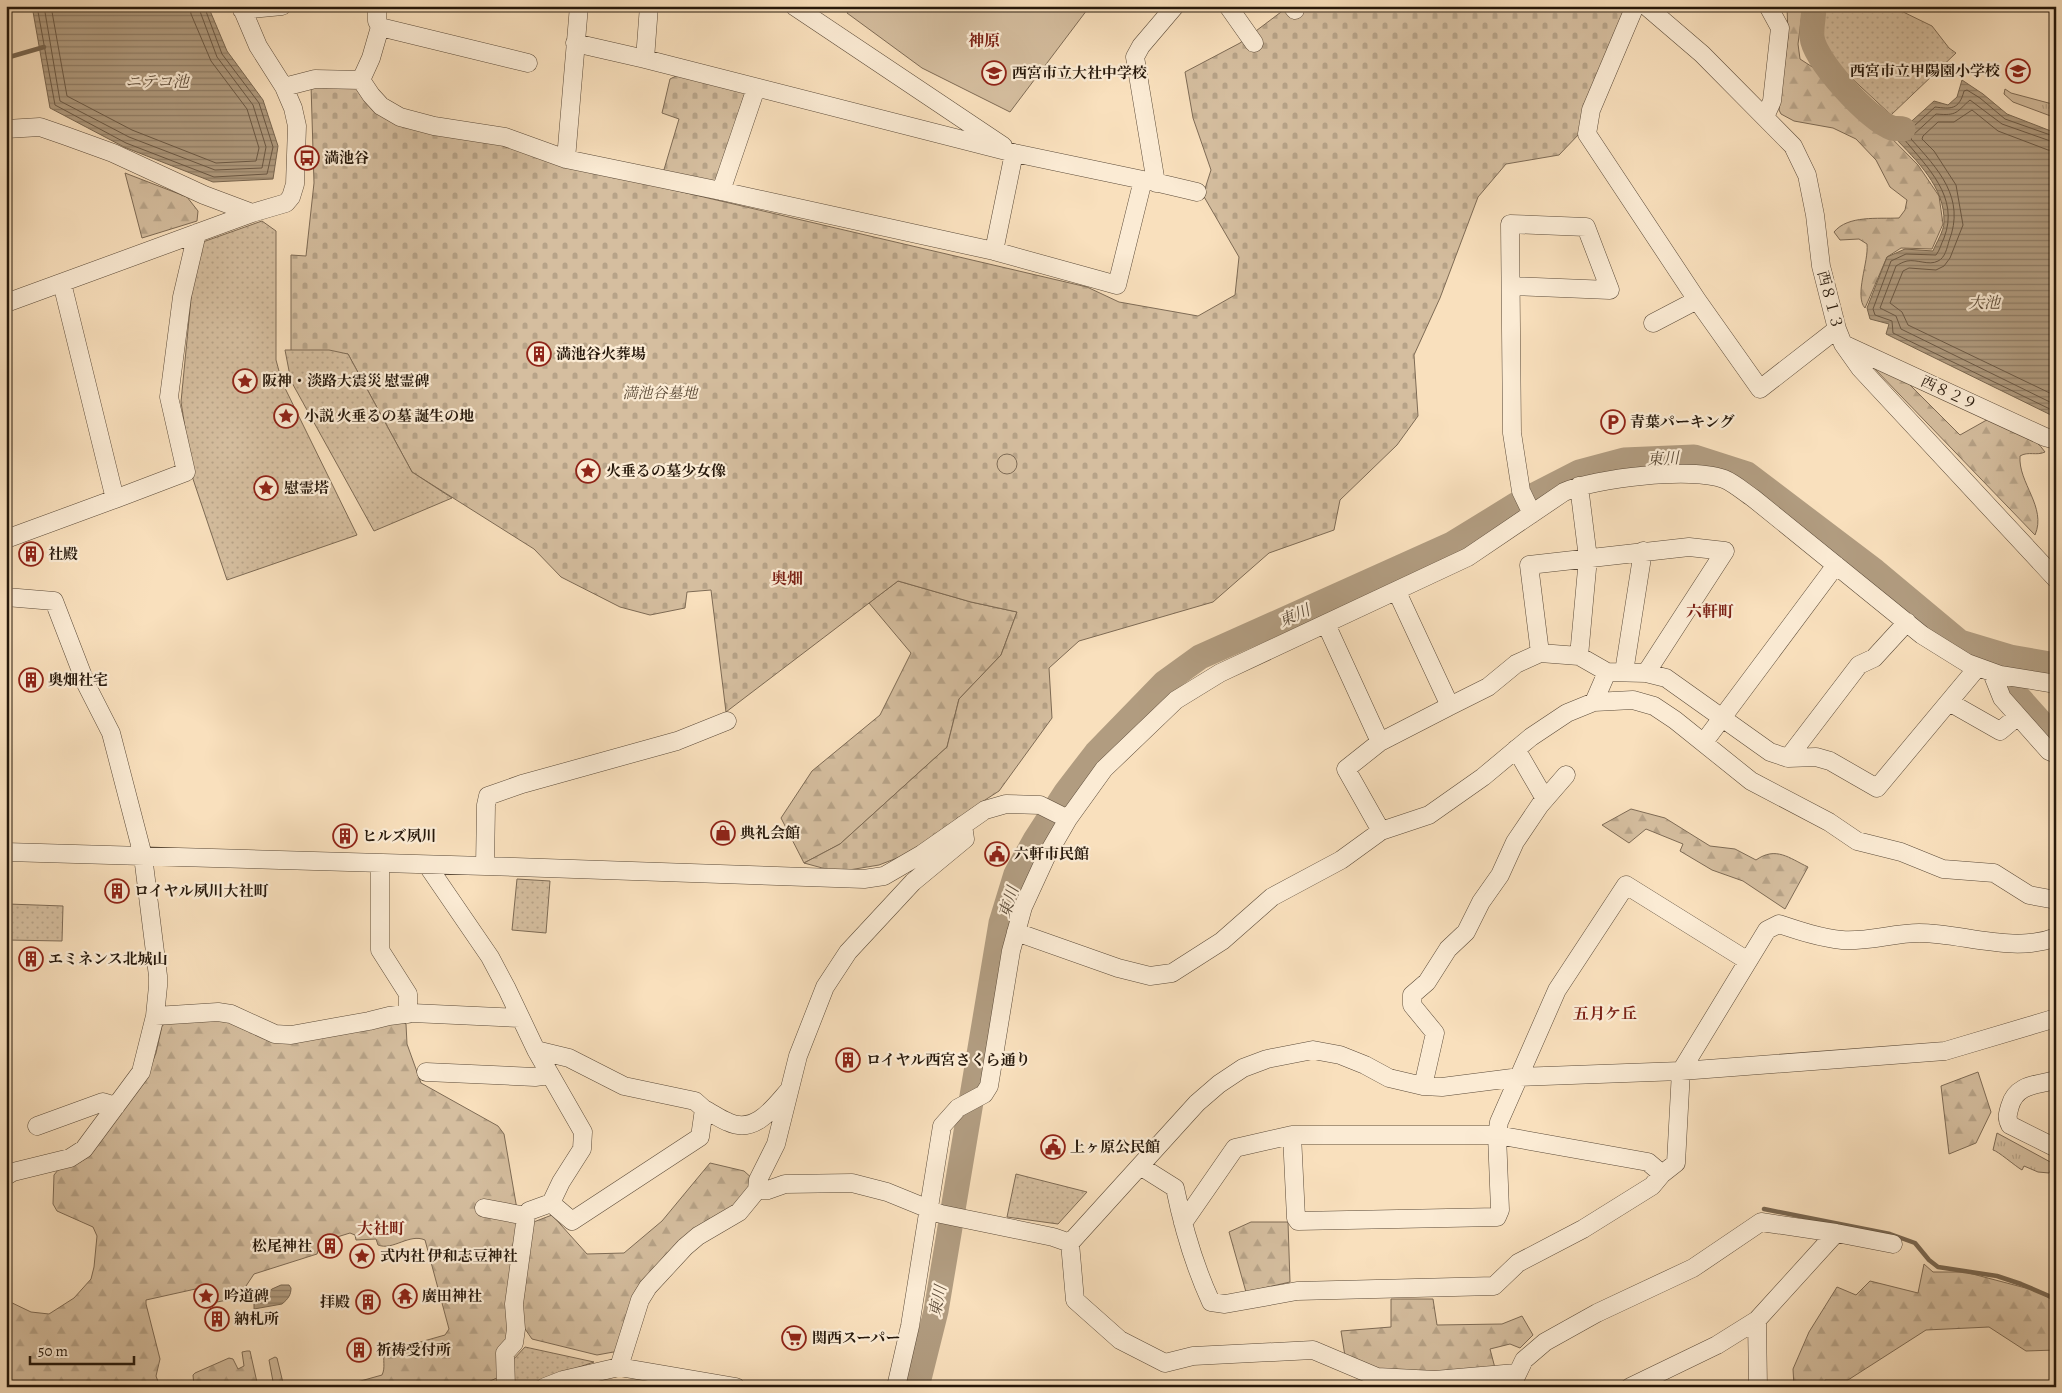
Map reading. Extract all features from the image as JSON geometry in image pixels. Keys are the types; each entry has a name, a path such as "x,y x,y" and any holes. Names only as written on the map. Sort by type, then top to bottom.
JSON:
{"street":[{"path":"6,303 252,213 286,203 291,197 295,184 297,126 294,108 284,87 258,46 242,8 282,6"},
{"path":"361,80 372,58 380,27 377,21 377,6"},
{"path":"566,159 579,6"},
{"path":"644,59 649,6"},
{"path":"361,80 381,106 400,117 434,126 505,137 566,159 721,191 994,252 1117,285 1150,181 1135,57 1141,46 1175,6"},
{"path":"1228,6 1254,43"},
{"path":"1635,6 1591,110 1588,134 1696,300 1760,388 1840,336"},
{"name":"西８１３","path":"1646,6 1702,54 1792,146 1807,175 1815,214 1821,266 1840,336 1860,368 2056,580"},
{"path":"1765,117 1772,101 1780,28 1768,6"},
{"path":"798,7 1014,153"},
{"path":"380,27 528,63"},
{"path":"575,43 1014,153 1197,192"},
{"path":"284,87 315,78 361,80"},
{"path":"721,191 756,88"},
{"path":"6,129 40,128 66,136 113,153 204,195 252,213"},
{"path":"994,252 1014,153"},
{"path":"1511,286 1610,290 1586,228 1510,224 1512,433 1521,491 1532,514"},
{"path":"6,539 186,472 169,397 182,297 197,233"},
{"path":"62,283 115,499"},
{"path":"1653,323 1696,300"},
{"name":"西８２９","path":"1840,336 2045,437 2056,440"},
{"path":"896,1387 910,1326 943,1213 942,1126 958,1108 984,1094 991,1078 1000,1012 1016,932 1023,907 1034,882 1057,813 1176,700 1220,673 1397,592 1468,557 1564,492 1579,486 1672,473 1700,474 1724,480 1753,498 1922,635 1967,663 1998,674 2056,684"},
{"path":"1579,486 1588,558 1580,656"},
{"path":"1540,653 1528,565 1689,547 1725,551 1646,673"},
{"path":"1594,702 1616,672 1643,551"},
{"path":"1704,742 1836,565"},
{"path":"1397,592 1450,706"},
{"path":"6,597 54,601 86,684 111,733 143,856 158,976 155,1016 140,1072 84,1149 70,1158 14,1172 6,1176"},
{"path":"1788,758 1859,665 1874,658 1907,622"},
{"path":"1326,624 1380,742"},
{"path":"1381,831 1346,769 1380,742 1488,687 1516,664 1540,653 1580,656 1616,672 1646,673 1666,678 1721,719 1770,752 1788,758 1816,757 1830,761 1878,788 1949,702 1998,674"},
{"path":"1998,674 2002,698 2050,751 2056,754"},
{"path":"1016,932 1118,968 1150,976 1172,973 1222,941 1272,897 1341,860 1381,831 1429,815 1483,777 1531,737 1566,713 1594,702 1634,700 1654,706 1704,742 1751,781 1829,822 1857,841 1901,852 1943,869 1994,873 2029,895 2056,900"},
{"path":"1949,702 2000,731 2018,716"},
{"path":"485,866 486,805 488,796 522,784 677,741 727,722"},
{"path":"1516,749 1545,799"},
{"path":"1423,1086 1435,1033 1412,1005 1412,995 1426,982 1448,949 1466,932 1480,902 1500,875 1515,842 1545,799 1566,775"},
{"path":"6,852 864,879 884,876 922,854 985,810 1006,804 1057,813"},
{"path":"619,1367 640,1300 648,1287 685,1247 698,1236 739,1212 757,1190 758,1180 776,1144 798,1056 825,987 848,952 913,882 965,839 963,825"},
{"path":"380,863 380,950 408,994 408,1014"},
{"path":"427,865 490,957 536,1050 583,1132 582,1148 561,1182 551,1203 529,1211 526,1216 514,1304 516,1329 514,1343 505,1353 506,1387"},
{"path":"1292,1135 1296,1218 1298,1221 1497,1217 1500,1210 1497,1134 1499,1122 1520,1078 1557,990 1626,885 1748,961"},
{"path":"1140,1166 1175,1188 1182,1223 1202,1282 1211,1302 1225,1304 1297,1291 1494,1286 1518,1263 1583,1229 1652,1186 1662,1174 1676,1163 1681,1071 1767,930 1779,924 1808,934 1844,940 1919,933 1999,942 2028,942 2056,937"},
{"path":"155,1016 218,1012 231,1014 275,1034 291,1035 408,1014 520,1018"},
{"path":"1893,1244 1761,1222 1693,1268 1598,1313 1545,1342 1524,1360 1514,1380 1435,1380 1377,1377 1313,1350 1193,1356 1165,1363 1120,1340 1076,1300 1070,1243 1197,1103 1219,1084 1243,1068 1267,1059 1313,1050 1340,1055 1365,1065 1389,1078 1423,1086 1442,1087 1520,1078 1681,1071 1945,1051 2056,1018"},
{"path":"536,1050 570,1058 624,1086 695,1101 730,1124 746,1125 760,1121 790,1089"},
{"path":"426,1072 535,1077 550,1075"},
{"path":"2056,1080 2022,1088 2012,1096 2007,1118 2010,1125 2056,1148"},
{"path":"37,1126 103,1102 116,1106"},
{"path":"551,1203 572,1220 700,1137 704,1108"},
{"path":"1182,1223 1235,1148 1292,1135 1497,1134 1648,1162 1662,1174"},
{"path":"757,1190 768,1190 785,1184 852,1183 887,1192 943,1213 1053,1237 1070,1243"},
{"path":"484,1208 526,1216"},
{"path":"1633,1386 1717,1345 1757,1320 1836,1234"},
{"path":"1757,1320 1758,1387"},
{"path":"545,1387 563,1380 619,1367 736,1387"}],"green space":[{"name":"西宮市立大社中学校","path":"851,6 1090,6 1010,112 922,68 847,13"},
{"name":"満池谷墓地","path":"1289,6 1628,7 1581,117 1580,133 1559,155 1506,164 1478,197 1440,298 1414,355 1418,416 1397,445 1340,500 1334,530 1269,553 1213,602 1079,641 1049,668 1052,718 999,791 971,809 923,848 879,865 837,872 804,863 840,844 947,747 959,699 1001,655 1017,612 971,602 898,581 726,712 711,590 687,592 685,608 650,615 620,607 561,577 534,549 412,472 348,354 291,351 291,255 306,256 314,183 311,85 357,85 378,112 502,142 563,164 1087,287 1119,302 1198,316 1235,295 1239,257 1203,195 1211,170 1193,118 1185,72 1240,43"},
{"path":"1787,6 1803,6 1798,44 1800,59 1837,83 1918,165 1939,196 1943,224 1932,249 1901,248 1887,257 1865,308 1862,303 1861,287 1867,244 1859,239 1840,240 1834,232 1855,220 1899,218 1905,210 1907,200 1890,187 1876,160 1856,139 1833,128 1794,121 1781,114 1779,110 1788,37"},
{"path":"1824,6 1885,6 1895,8 1932,26 1949,48 1956,53 1891,115 1830,58 1823,44"},
{"path":"678,75 745,93 716,182 663,173 679,119 662,113 670,79"},
{"path":"2005,89 2011,93 2056,105 2056,118 2013,102 2004,94"},
{"path":"125,173 187,197 198,211 197,221 142,238"},
{"path":"262,221 276,231 276,360 282,382 357,535 227,580 193,479 181,402 193,278 200,243"},
{"path":"285,350 329,350 348,354 412,472 452,498 374,531 291,381"},
{"path":"1873,367 1905,380 1960,435 1992,417 2021,432 2041,446 2045,452 2020,456 2023,476 2037,515 2038,525 2035,535"},
{"path":"1007,454 1014,457 1017,464 1014,471 1007,474 1000,471 997,464 1000,457"},
{"path":"898,581 971,602 1017,612 1001,655 959,699 947,747 840,844 804,863 781,818 812,771 880,715 911,653 869,603"},
{"path":"1631,809 1665,818 1710,846 1735,849 1756,860 1770,854 1782,855 1808,867 1785,909 1743,881 1712,870 1680,851 1683,844 1646,829 1629,843 1602,825"},
{"path":"517,879 550,881 546,933 512,930"},
{"path":"8,904 63,906 62,941 7,940"},
{"path":"219,1017 272,1039 403,1022 406,1024 407,1044 421,1083 498,1126 504,1134 519,1221 513,1326 499,1377 477,1387 339,1387 382,1375 385,1352 445,1335 449,1329 425,1240 419,1238 384,1246 378,1245 376,1239 356,1240 355,1235 350,1233 321,1242 317,1254 254,1274 238,1298 217,1302 213,1288 209,1286 146,1300 160,1359 156,1376 160,1387 6,1387 6,1300 31,1312 49,1314 74,1298 91,1279 94,1267 97,1236 93,1227 57,1211 53,1204 54,1175 58,1170 88,1157 145,1081 156,1053 162,1026 166,1023"},
{"path":"1978,1072 1991,1112 1976,1143 1949,1154 1941,1086"},
{"path":"1997,1133 2054,1164 2049,1173 2038,1172 2024,1166 2022,1170 1993,1150"},
{"path":"710,1163 744,1171 754,1180 754,1188 637,1297 619,1351 597,1355 532,1339 523,1326 521,1296 531,1223 552,1215 587,1254 624,1253 662,1221"},
{"path":"1016,1174 1087,1192 1058,1224 1007,1217"},
{"path":"1251,1222 1288,1222 1290,1282 1246,1292 1229,1232"},
{"path":"1924,1264 1933,1272 1965,1272 2037,1291 2056,1302 2056,1350 2026,1351 1989,1327 1926,1330 1848,1380 1825,1380 1825,1387 1794,1387 1793,1369 1809,1332 1837,1287 1856,1295 1870,1281 1918,1293"},
{"path":"1391,1299 1433,1299 1437,1325 1502,1324 1522,1316 1533,1335 1520,1348 1510,1344 1490,1349 1495,1368 1442,1373 1388,1373 1345,1356 1341,1331 1391,1327"},
{"path":"525,1347 594,1362 520,1387 514,1387 512,1361"},
{"path":"250,1351 258,1387 194,1387 193,1375 195,1373 229,1358 233,1359 238,1369 244,1366 242,1352"},
{"path":"277,1358 284,1387 274,1387 269,1360"}],"water":[{"name":"ニテコ池","path":"32,6 208,6 227,51 263,100 278,146 273,179 213,182 124,147 50,108"},
{"name":"大池","path":"1962,80 2007,114 2056,133 2055,417 1886,334 1889,324 1870,319 1867,308 1887,257 1905,249 1933,251 1944,226 1943,209 1935,186 1920,165 1894,137 1934,101 1948,105 1957,97"},
{"path":"281,1285 289,1285 291,1288 290,1295 282,1304 254,1309 254,1303 272,1289"}],"waterway":[{"path":"1814,6 1812,37 1822,60 1832,74 1870,114 1892,128 1903,129"},
{"path":"6,58 44,47"},
{"name":"東川","path":"917,1387 936,1311 1001,923 1016,874 1066,792 1096,753 1164,683 1200,657 1452,544 1517,504 1579,472 1624,460 1694,457 1747,474 1875,571 1960,642 2010,657 2056,665"},
{"name":"東川","path":"2010,657 2014,692 2056,739"},
{"path":"1764,1209 1890,1234 1915,1243 1929,1260 1938,1267 1997,1276 2021,1284 2056,1301"}],"place":[{"name":"西宮市立甲陽園小学校","path":"2018,71"},
{"name":"西宮市立大社中学校","path":"994,73"},
{"name":"満池谷","path":"307,158"},
{"name":"満池谷火葬場","path":"539,354"},
{"name":"阪神・淡路大震災 慰霊碑","path":"245,381"},
{"name":"小説 火垂るの墓 誕生の地","path":"286,416"},
{"name":"青葉パーキング","path":"1613,422"},
{"name":"火垂るの墓少女像","path":"588,471"},
{"name":"慰霊塔","path":"266,488"},
{"name":"社殿","path":"31,554"},
{"name":"奥畑社宅","path":"31,680"},
{"name":"典礼会館","path":"723,833"},
{"name":"ヒルズ夙川","path":"345,836"},
{"name":"六軒市民館","path":"997,854"},
{"name":"ロイヤル夙川大社町","path":"117,891"},
{"name":"エミネンス北城山","path":"31,959"},
{"name":"ロイヤル西宮さくら通り","path":"848,1060"},
{"name":"上ヶ原公民館","path":"1053,1147"},
{"name":"松尾神社","path":"330,1246"},
{"name":"式内社 伊和志豆神社","path":"362,1256"},
{"name":"吟道碑","path":"206,1296"},
{"name":"廣田神社","path":"405,1296"},
{"name":"拝殿","path":"368,1302"},
{"name":"納札所","path":"217,1319"},
{"name":"関西スーパー","path":"794,1338"},
{"name":"祈祷受付所","path":"359,1350"}],"district":[{"name":"神原","path":"984,40"},
{"name":"奥畑","path":"787,578"},
{"name":"六軒町","path":"1710,611"},
{"name":"五月ケ丘","path":"1605,1013"},
{"name":"大社町","path":"381,1228"}]}
